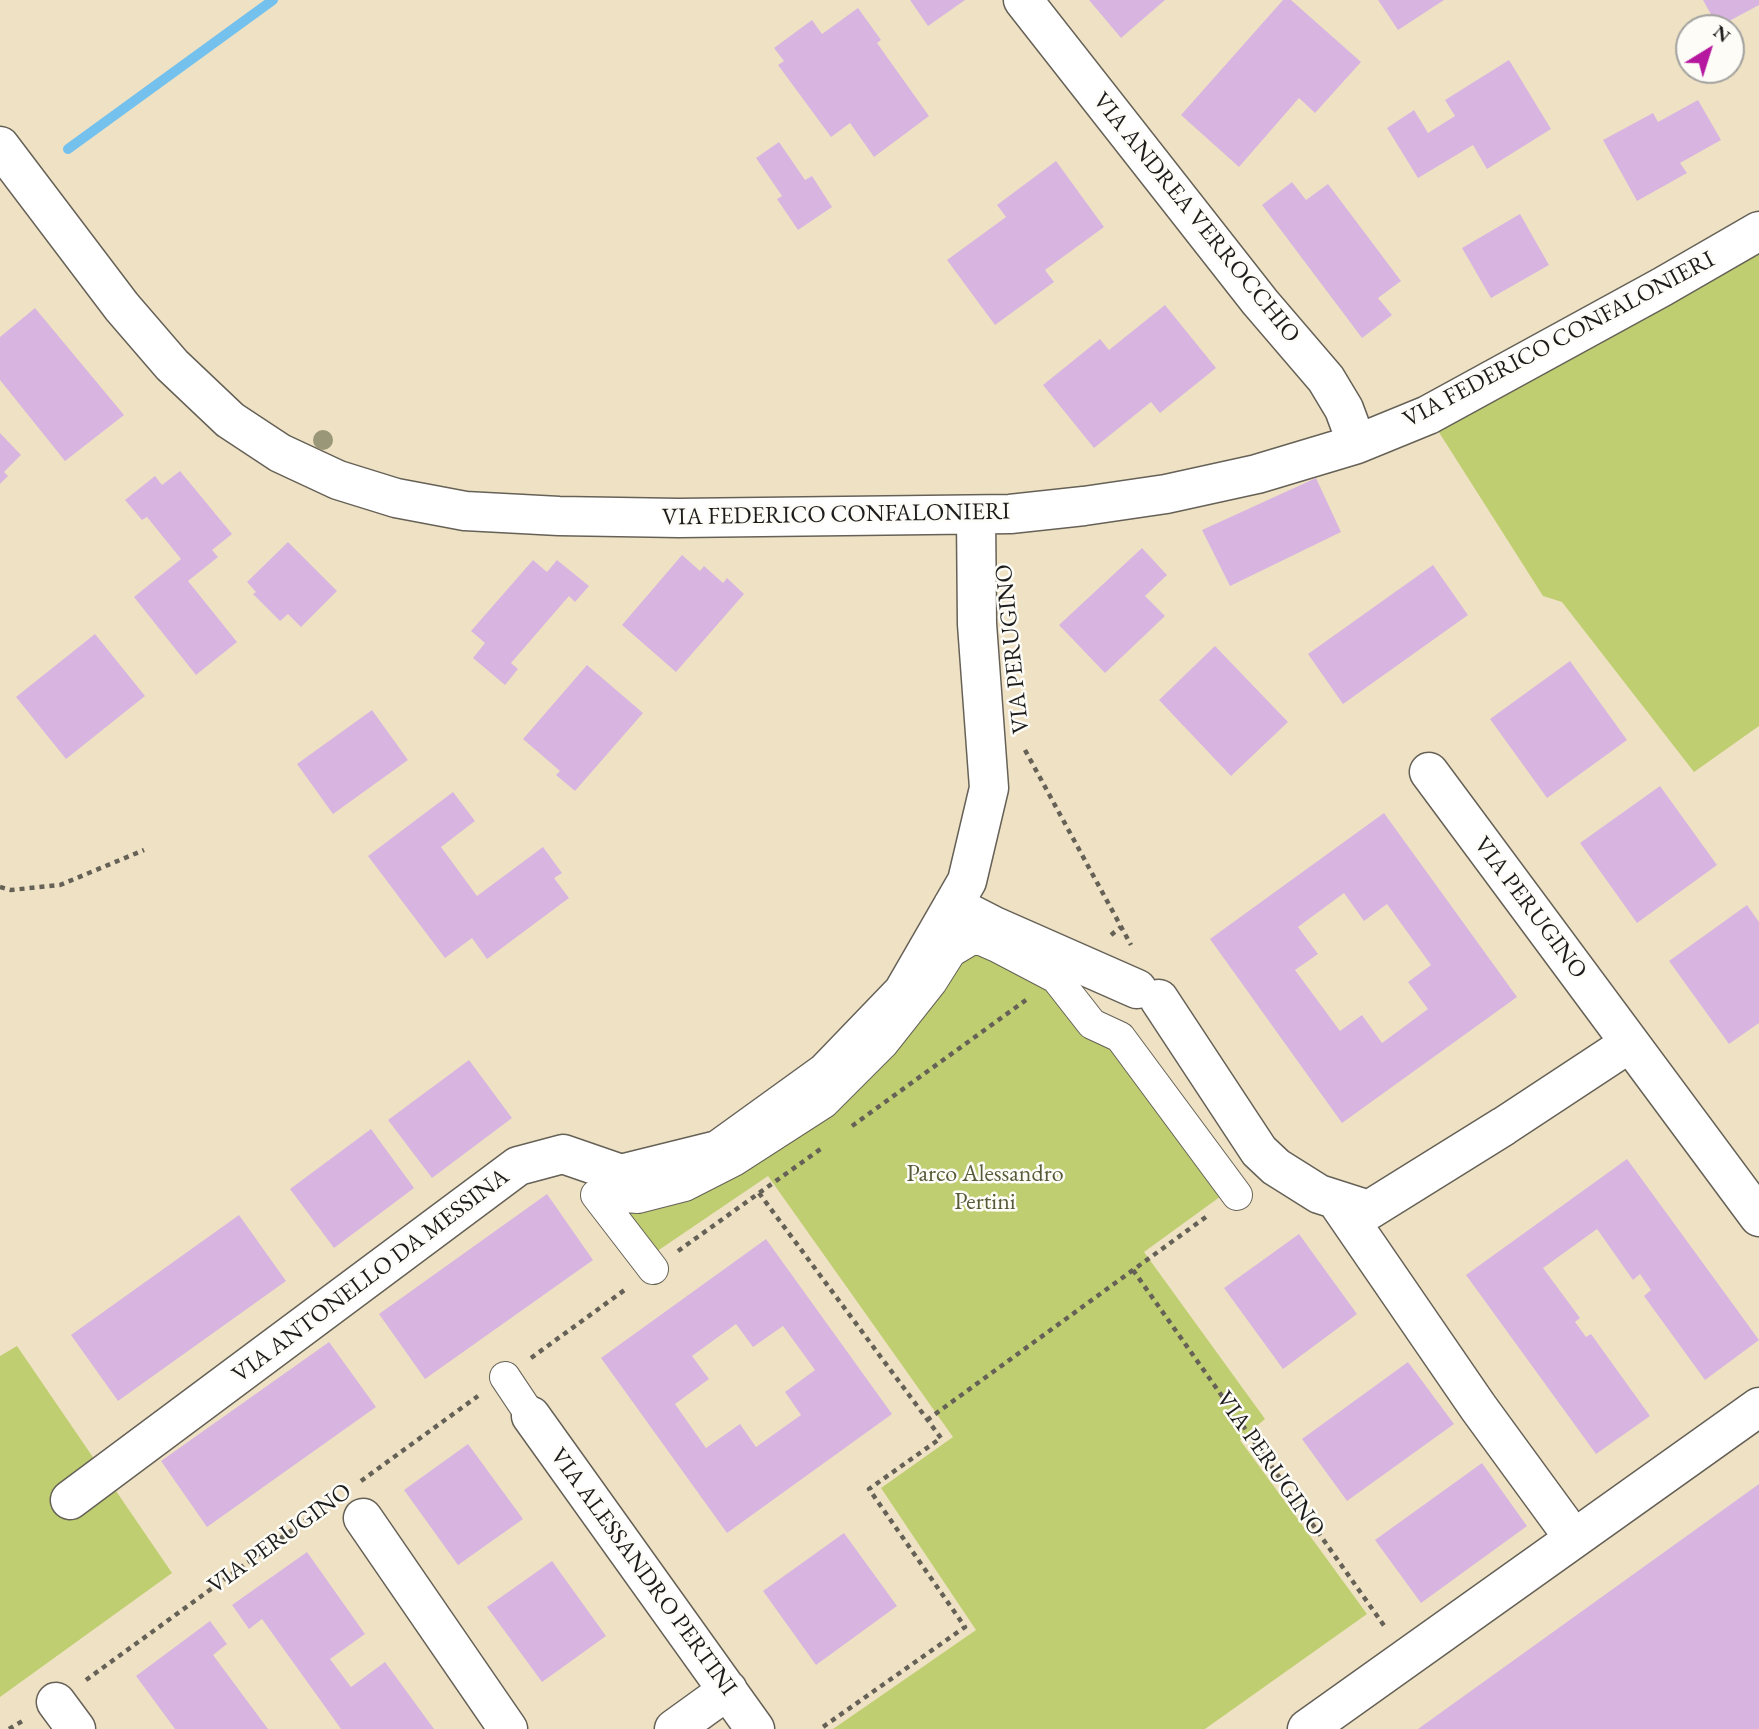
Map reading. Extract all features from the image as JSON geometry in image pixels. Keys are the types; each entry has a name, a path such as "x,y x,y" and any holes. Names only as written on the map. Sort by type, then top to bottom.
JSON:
{"street":[{"name":"VIA ANDREA VERROCCHIO","path":"1023,0 1260,302 1326,379 1344,409 1357,444"},
{"name":"VIA FEDERICO CONFALONIERI","path":"0,146 122,307 172,365 230,420 280,453 338,480 396,498 465,511 559,516 976,516 1084,506 1166,494 1257,474 1357,444 1428,415 1759,231"},
{"name":"VIA ANTONELLO DA MESSINA","path":"70,1500 518,1166 563,1154 621,1174 718,1150 826,1072 903,992 967,881 989,788 977,624 976,516"},
{"name":"VIA PERUGINO","path":"1429,772 1759,1217"},
{"path":"953,905 994,926 1066,970 1092,1024 1120,1037 1237,1195"},
{"path":"653,1269 596,1195 638,1198 685,1186 734,1161 824,1103 883,1044 932,982 951,951 971,940 981,940 1066,970 1148,994 1259,1151 1276,1167 1319,1194 1369,1209 1504,1126 1630,1043"},
{"path":"1336,1200 1478,1407 1562,1522"},
{"path":"505,1377 531,1416"},
{"path":"1307,1729 1759,1407"},
{"name":"VIA ALESSANDRO PERTINI","path":"531,1416 755,1729"},
{"path":"350,1502 508,1729"},
{"path":"674,1729 729,1690"}],"path":[{"name":"VIA PERUGINO","path":"1019,738 1121,927 1148,994"},
{"path":"0,887 11,890 60,885 144,850"},
{"path":"847,1129 1121,927"},
{"name":"VIA PERUGINO","path":"66,1715 350,1502 505,1377 825,1145"},
{"path":"759,1193 941,1438 869,1489 965,1628 820,1729"},
{"path":"927,1420 1237,1195"},
{"name":"VIA PERUGINO","path":"1133,1270 1407,1658"}],"green space":[{"path":"1759,232 1759,726 1694,772 1562,602 1543,596 1428,415"},
{"name":"Parco Alessandro Pertini","path":"997,951 1118,1044 1228,1191 1144,1252 1265,1419 1240,1440 1367,1614 1205,1729 833,1729 976,1630 881,1488 953,1437 768,1176 647,1258 599,1196 638,1199 951,955"},
{"path":"17,1346 172,1573 0,1697 0,1356"}],"building":[{"path":"910,0 965,0 928,26"},
{"path":"1089,0 1165,0 1121,38"},
{"path":"1283,0 1291,0 1361,62 1315,113 1299,98 1239,167 1181,115"},
{"path":"1378,0 1444,0 1398,30"},
{"path":"1703,0 1759,0 1759,5 1742,14 1711,14"},
{"path":"858,8 881,40 877,43 929,116 874,157 850,123 831,137 778,65 784,61 774,48 812,20 822,34"},
{"path":"1509,60 1551,129 1487,169 1473,145 1418,178 1387,128 1414,110 1428,133 1455,116 1445,100"},
{"path":"1698,100 1721,140 1680,163 1687,173 1637,201 1603,140 1653,113 1658,122"},
{"path":"779,142 805,180 812,176 832,207 798,230 777,199 782,196 756,158"},
{"path":"1056,161 1104,227 1045,270 1054,282 995,325 947,260 1006,217 997,205"},
{"path":"1292,182 1306,200 1328,184 1401,281 1378,298 1392,315 1362,338 1262,205"},
{"path":"1520,214 1549,265 1491,298 1462,248"},
{"path":"1165,305 1216,368 1160,413 1151,402 1094,448 1043,385 1100,339 1109,350"},
{"path":"35,308 124,415 65,461 0,380 0,337"},
{"path":"0,433 21,455 4,472 8,476 0,484"},
{"path":"180,471 232,534 212,550 218,557 188,581 237,642 196,675 134,597 181,559 147,517 142,520 125,500 155,476 162,485"},
{"path":"1316,478 1341,532 1230,586 1202,530"},
{"path":"288,542 337,591 301,627 288,614 280,621 253,594 256,592 247,582"},
{"path":"1142,548 1167,575 1145,596 1165,616 1105,673 1059,625"},
{"path":"682,555 700,571 704,566 723,583 727,578 744,594 676,672 622,625"},
{"path":"533,560 547,572 557,560 589,586 575,602 569,596 511,663 518,669 505,685 473,658 485,643 471,631"},
{"path":"1433,565 1468,615 1343,704 1308,654"},
{"path":"95,634 145,696 66,759 16,697"},
{"path":"1215,646 1288,722 1231,776 1159,700"},
{"path":"1570,661 1627,740 1547,798 1490,719"},
{"path":"587,665 643,713 575,791 556,775 560,771 523,739"},
{"path":"372,710 408,760 333,814 297,764"},
{"path":"1660,786 1717,865 1637,923 1580,843"},
{"path":"453,792 475,821 441,847 477,896 543,847 562,873 554,878 569,898 487,959 472,938 445,958 368,856"},
{"path":"1384,813 1517,997 1342,1123 1210,939","holes":["1344,893 1364,921 1387,904 1431,965 1408,982 1428,1009 1382,1043 1362,1015 1340,1031 1295,970 1318,954 1298,927"]},
{"path":"1747,905 1759,922 1759,1023 1729,1044 1669,961"},
{"path":"469,1060 512,1118 432,1178 388,1120"},
{"path":"371,1129 414,1188 334,1248 290,1189"},
{"path":"1627,1159 1759,1340 1705,1380 1644,1296 1651,1290 1640,1274 1633,1280 1597,1229 1543,1268 1580,1318 1575,1322 1586,1337 1591,1334 1650,1416 1596,1454 1466,1275"},
{"path":"547,1194 593,1260 425,1379 379,1314"},
{"path":"239,1215 286,1281 118,1401 71,1335"},
{"path":"1299,1234 1357,1314 1283,1369 1224,1288"},
{"path":"766,1239 892,1414 727,1533 601,1358","holes":["736,1324 753,1347 783,1326 815,1370 785,1392 801,1415 756,1447 740,1424 706,1448 675,1404 709,1379 692,1356"]},
{"path":"329,1342 376,1407 207,1527 161,1461"},
{"path":"1408,1362 1454,1424 1347,1501 1302,1439"},
{"path":"468,1444 523,1519 458,1565 404,1490"},
{"path":"1482,1463 1527,1526 1421,1603 1375,1540"},
{"path":"1759,1484 1759,1729 1418,1729"},
{"path":"844,1533 897,1606 816,1665 763,1591"},
{"path":"307,1552 365,1634 330,1659 351,1687 385,1662 434,1729 341,1729 262,1619 249,1629 232,1605"},
{"path":"552,1561 606,1636 542,1682 487,1607"},
{"path":"210,1621 227,1644 213,1655 268,1729 175,1729 136,1676"}],"waterway":[{"path":"68,149 273,0"}]}
